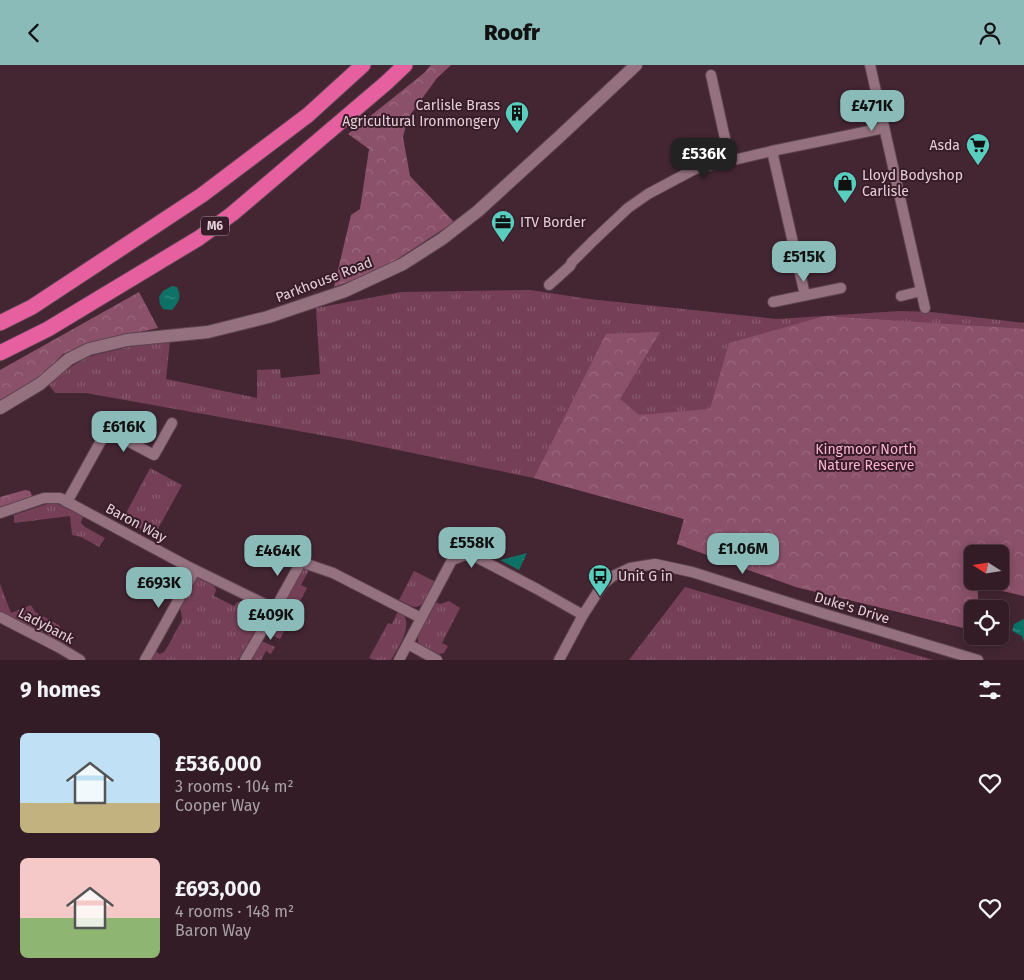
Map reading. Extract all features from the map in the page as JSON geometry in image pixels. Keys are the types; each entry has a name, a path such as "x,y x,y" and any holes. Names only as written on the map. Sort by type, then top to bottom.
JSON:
{"highway":[{"name":"M6","path":"0,323 32,307 202,195 308,115 363,65"},
{"name":"M6","path":"0,353 48,329 199,238 232,214 405,65"}],"street":[{"name":"Parkhouse Road","path":"0,408 40,384 69,359 89,349 127,340 208,332 268,317 345,291 403,264 442,239 478,211 636,65"},
{"path":"870,65 925,309"},
{"path":"711,75 730,161"},
{"path":"549,285 628,208 648,194 694,169 884,128"},
{"path":"772,151 805,295"},
{"path":"772,302 841,288"},
{"path":"901,296 921,291"},
{"path":"67,502 107,430 154,455 172,423"},
{"name":"Baron Way","path":"0,513 44,498 60,498 195,570 275,609"},
{"path":"399,660 452,560 465,555 476,557 583,615"},
{"path":"246,660 301,562 332,573 421,618"},
{"name":"Duke's Drive","path":"559,660 583,615 603,584 613,576 630,568 655,564 692,572 978,660"},
{"path":"145,660 195,570"},
{"name":"Ladybank","path":"0,617 60,648 77,659"},
{"path":"408,644 437,660"}],"green space":[{"path":"431,65 451,65 437,78 408,118 403,137 410,176 454,222 381,270 334,287 351,215 360,209 369,149 348,134 424,73"},
{"name":"Kingmoor North Nature Reserve","path":"530,290 589,299 777,319 900,311 931,312 1024,323 1024,596 998,590 1009,590 1009,545 964,545 964,590 977,590 978,600 964,600 964,628 796,587 677,544 684,519 534,478 354,441 86,393 55,393 49,385 66,370 87,357 128,347 170,341 166,379 257,398 257,370 280,369 281,378 320,374 316,308 401,292"},
{"path":"139,292 158,328 91,343 63,354 38,380 0,401 0,370"},
{"name":"Kingmoor North Nature Reserve","path":"825,316 1024,329 1024,596 998,590 1009,590 1009,545 964,545 964,590 977,590 978,600 964,600 964,628 796,587 677,544 684,519 534,478 606,334 660,332 620,399 639,415 710,409 729,343"},
{"path":"150,468 182,485 154,536 123,519"},
{"path":"25,490 30,491 32,496 30,501 0,510 0,497"},
{"path":"55,503 84,516 81,523 105,538 99,547 81,537 72,535 70,516 14,523 14,515"},
{"path":"300,567 310,568 301,585 307,588 280,639 267,632"},
{"path":"414,571 434,581 425,601 415,607 399,600"},
{"path":"197,576 213,584 216,590 214,596 234,606 237,602 248,601 257,607 259,624 238,660 148,660 153,650 160,654 168,646 182,620 181,611 177,605"},
{"path":"0,584 11,613 31,605 35,612 59,625 66,648 0,613"},
{"path":"685,587 933,660 629,660"},
{"path":"433,601 440,604 449,601 460,608 442,643 448,646 444,653 439,654 419,644 418,639 422,622"},
{"path":"399,609 404,615 406,628 402,641 391,660 374,660 369,658 388,623 392,624"},
{"path":"261,642 275,647 271,654 266,651 261,660 252,660"}],"water":[{"path":"172,286 177,287 179,299 172,310 163,309 159,297 163,291"},
{"path":"527,553 519,570 500,560"},
{"path":"1024,619 1024,642 1022,636 1012,631 1014,624"}],"place":[{"name":"Carlisle Brass Agricultural Ironmongery","path":"517,134"},
{"name":"Asda","path":"978,166"},
{"name":"Lloyd Bodyshop Carlisle","path":"845,204"},
{"name":"ITV Border","path":"503,243"},
{"name":"Unit G in","path":"600,597"}]}
